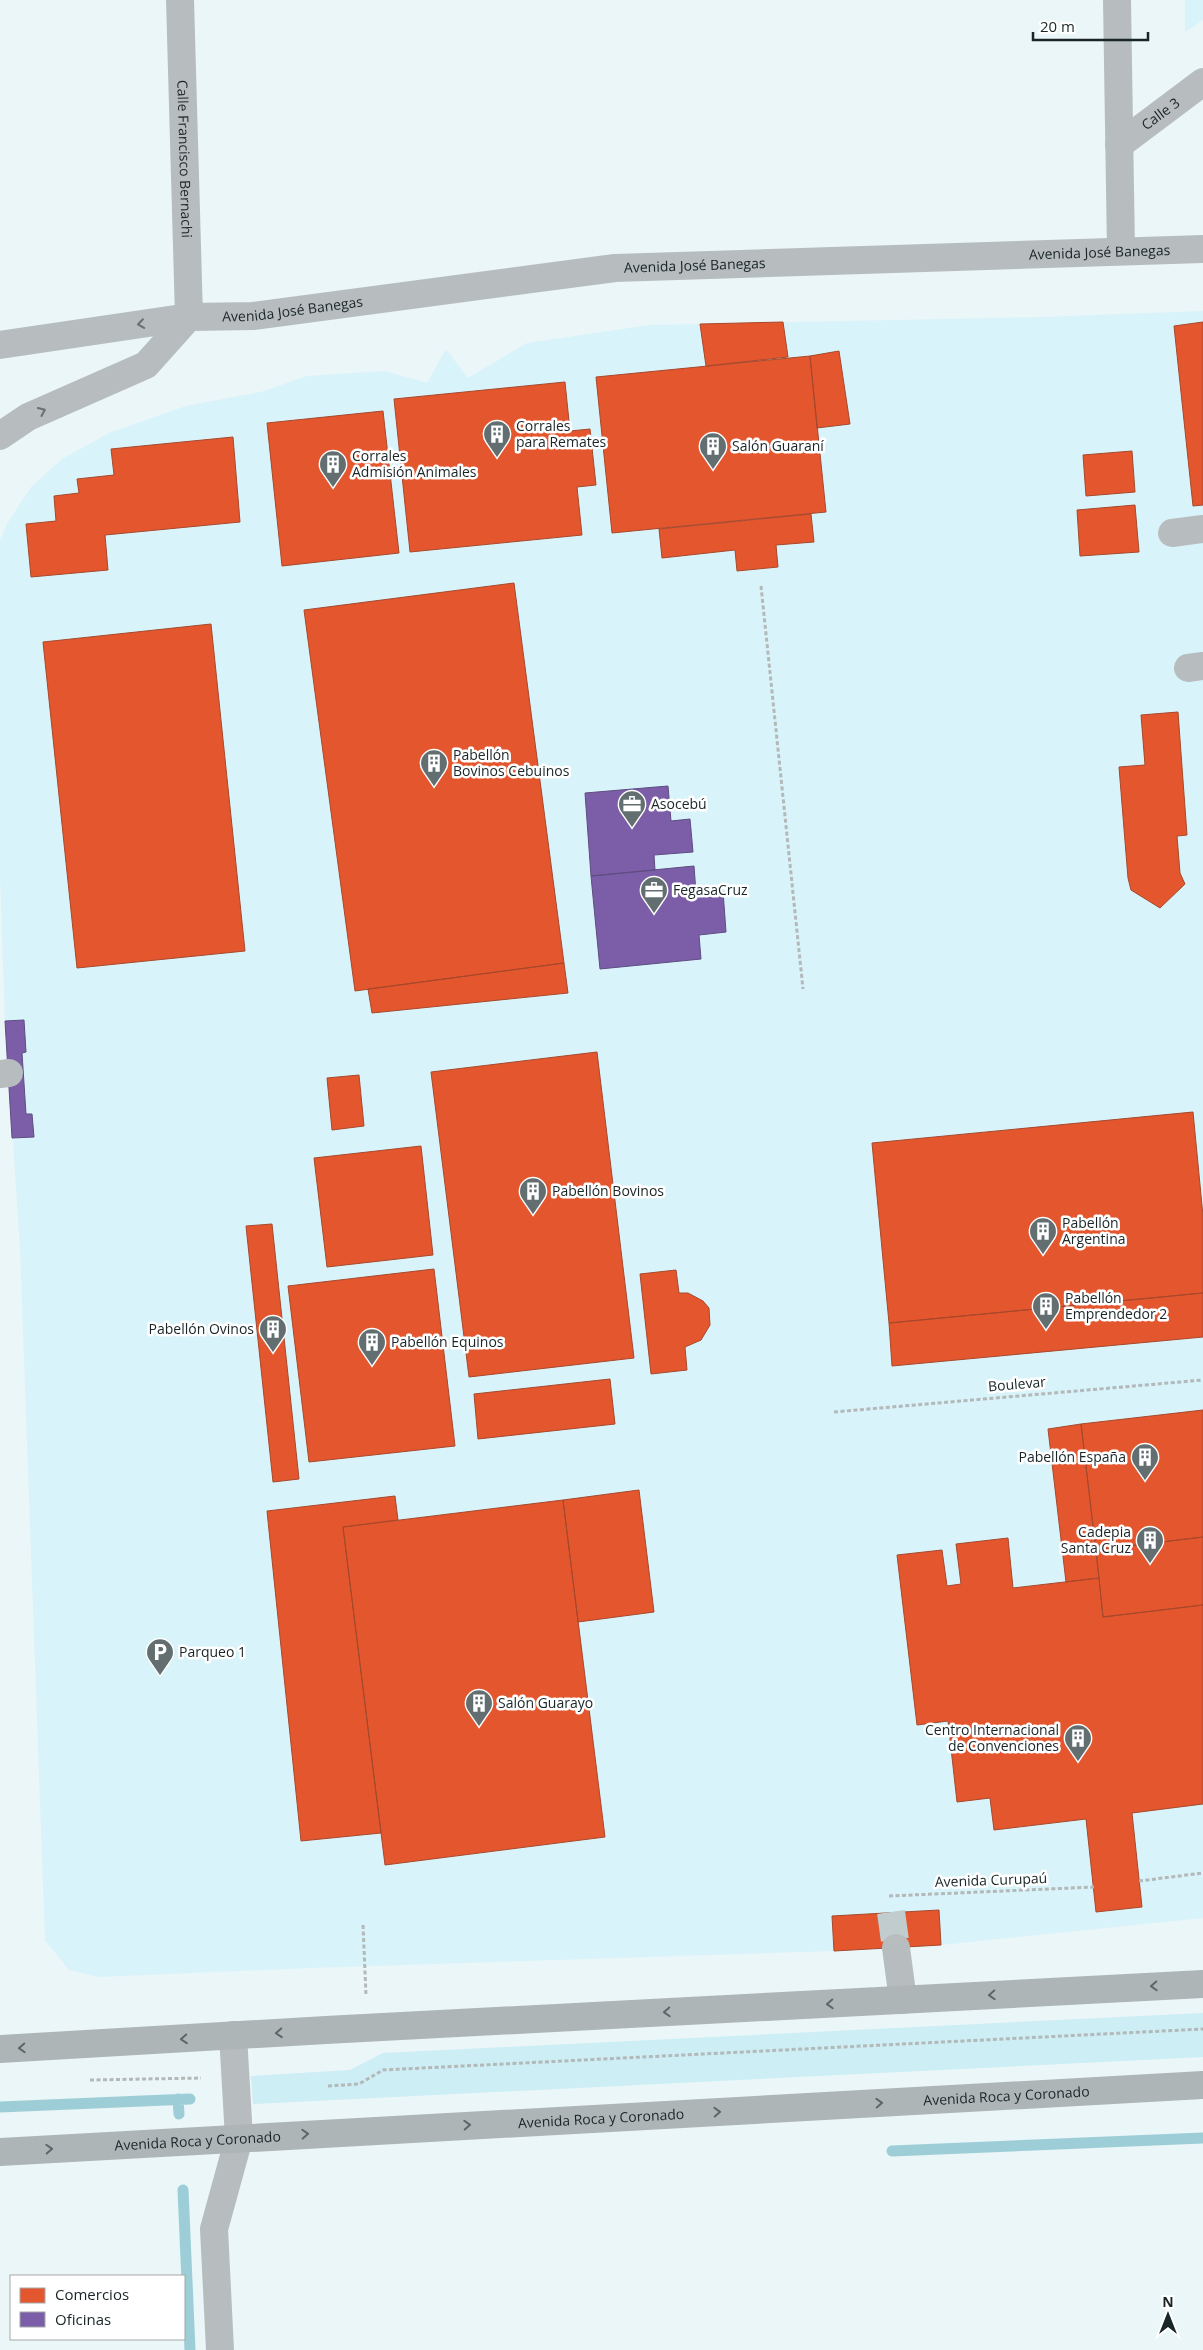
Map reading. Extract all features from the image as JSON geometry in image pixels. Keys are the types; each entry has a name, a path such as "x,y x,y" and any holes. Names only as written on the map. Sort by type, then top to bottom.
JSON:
{"main road":[{"path":"0,2049 1203,1984"},
{"name":"Avenida Roca y Coronado","path":"0,2152 1203,2085"}],"street":[{"name":"Calle Francisco Bernachi","path":"180,0 189,317"},
{"path":"1117,0 1121,251"},
{"name":"Calle 3","path":"1119,145 1203,82"},
{"name":"Avenida José Banegas","path":"0,345 189,317 253,316 615,268 1203,249"},
{"path":"0,436 28,417 146,365 189,317"},
{"path":"1172,533 1203,529"},
{"path":"896,1948 903,2000"},
{"path":"220,2350 214,2229 239,2138 232,2035"}],"path":[{"path":"761,586 803,989"},
{"name":"Boulevar","path":"834,1412 1203,1380"},
{"path":"1140,1881 1203,1873"},
{"name":"Avenida Curupaú","path":"889,1896 1094,1887"},
{"path":"362,1925 364,1966"},
{"path":"328,2086 359,2084 383,2070 1203,2029"},
{"path":"89,2080 207,2078"}],"shaded area":[{"path":"1185,0 1203,0 1203,20 1185,32"},
{"path":"1203,311 1203,1918 941,1945 834,1951 99,1977 69,1970 45,1940 20,1248 5,1021 0,876 0,540 7,524 31,487 62,459 109,433 186,406 265,391 306,376 385,371 427,383 446,349 468,378 527,343 650,325 1042,317"},
{"path":"1203,2013 1203,2057 253,2104 251,2076 350,2070 383,2053"}],"building: Comercios":[{"path":"783,322 788,357 706,366 700,324"},
{"path":"1203,322 1203,505 1193,506 1174,326"},
{"path":"839,351 850,424 817,428 810,356"},
{"name":"Salón Guaraní","path":"810,356 826,512 612,533 596,377"},
{"name":"Corrales para Remates","path":"565,382 570,431 590,429 596,485 577,487 582,535 410,552 394,399"},
{"name":"Corrales Admisión Animales","path":"383,411 399,553 282,566 267,423"},
{"path":"233,437 240,522 105,535 108,570 31,577 26,524 56,521 54,496 79,493 77,479 114,475 111,449"},
{"path":"1132,451 1135,492 1086,496 1083,455"},
{"path":"1135,505 1139,552 1080,556 1077,510"},
{"path":"811,514 814,542 776,545 778,567 737,571 735,550 662,558 659,529"},
{"name":"Pabellón Bovinos Cebuinos","path":"514,583 564,963 355,991 304,610"},
{"path":"211,624 245,951 77,968 43,642"},
{"path":"1178,712 1187,835 1177,836 1180,873 1185,884 1160,908 1131,890 1128,878 1119,767 1145,765 1141,715"},
{"path":"564,963 568,993 372,1013 368,989"},
{"name":"Pabellón Bovinos","path":"597,1052 634,1358 469,1377 431,1072"},
{"path":"359,1075 364,1126 332,1130 327,1078"},
{"name":"Pabellón Argentina","path":"1193,1112 1203,1216 1203,1293 889,1323 872,1143"},
{"path":"421,1146 433,1255 327,1267 314,1158"},
{"name":"Pabellón Ovinos","path":"272,1224 299,1479 273,1482 246,1226"},
{"name":"Pabellón Equinos","path":"434,1269 455,1446 309,1462 288,1286"},
{"path":"676,1270 679,1293 688,1293 703,1301 709,1308 710,1325 701,1340 685,1347 687,1370 651,1374 640,1274"},
{"name":"Pabellón Emprendedor 2","path":"1203,1293 1203,1337 892,1366 889,1323"},
{"path":"610,1379 615,1424 478,1439 474,1394"},
{"name":"Pabellón España","path":"1203,1410 1203,1537 1096,1550 1081,1424"},
{"path":"1081,1424 1099,1578 1066,1582 1048,1429"},
{"path":"639,1490 654,1612 578,1622 563,1500"},
{"path":"395,1496 398,1520 343,1527 381,1833 301,1841 267,1511"},
{"name":"Salón Guarayo","path":"563,1500 605,1837 385,1865 343,1527"},
{"name":"Cadepia Santa Cruz","path":"1203,1537 1203,1605 1103,1617 1096,1550"},
{"name":"Centro Internacional de Convenciones","path":"1008,1538 1013,1588 1099,1578 1103,1617 1203,1605 1203,1804 1132,1813 1142,1907 1096,1912 1086,1819 994,1830 990,1798 957,1802 948,1721 917,1725 897,1555 942,1550 947,1586 961,1584 956,1544"},
{"path":"939,1910 941,1945 834,1951 832,1916"}],"building: Oficinas":[{"path":"668,786 671,821 690,819 693,852 654,855 655,870 591,876 585,793"},
{"path":"694,866 696,893 723,891 726,932 699,935 701,959 600,969 591,876"},
{"path":"24,1020 26,1052 22,1053 26,1114 32,1114 34,1137 12,1138 5,1021"}],"waterway":[{"path":"178,2099 179,2114"},
{"path":"0,2107 190,2099"},
{"path":"892,2151 1203,2138"},
{"path":"183,2190 190,2350"}],"tunnel":[{"path":"891,1912 896,1948"}],"place":[{"name":"Corrales para Remates","path":"497,458"},
{"name":"Salón Guaraní","path":"713,470"},
{"name":"Corrales Admisión Animales","path":"333,488"},
{"name":"Pabellón Bovinos Cebuinos","path":"434,787"},
{"name":"Asocebú","path":"632,828"},
{"name":"FegasaCruz","path":"654,914"},
{"name":"Pabellón Bovinos","path":"533,1215"},
{"name":"Pabellón Argentina","path":"1043,1255"},
{"name":"Pabellón Emprendedor 2","path":"1046,1330"},
{"name":"Pabellón Ovinos","path":"273,1353"},
{"name":"Pabellón Equinos","path":"372,1366"},
{"name":"Pabellón España","path":"1145,1481"},
{"name":"Cadepia Santa Cruz","path":"1150,1564"},
{"name":"Parqueo 1","path":"160,1676"},
{"name":"Salón Guarayo","path":"479,1727"},
{"name":"Centro Internacional de Convenciones","path":"1078,1762"}]}
